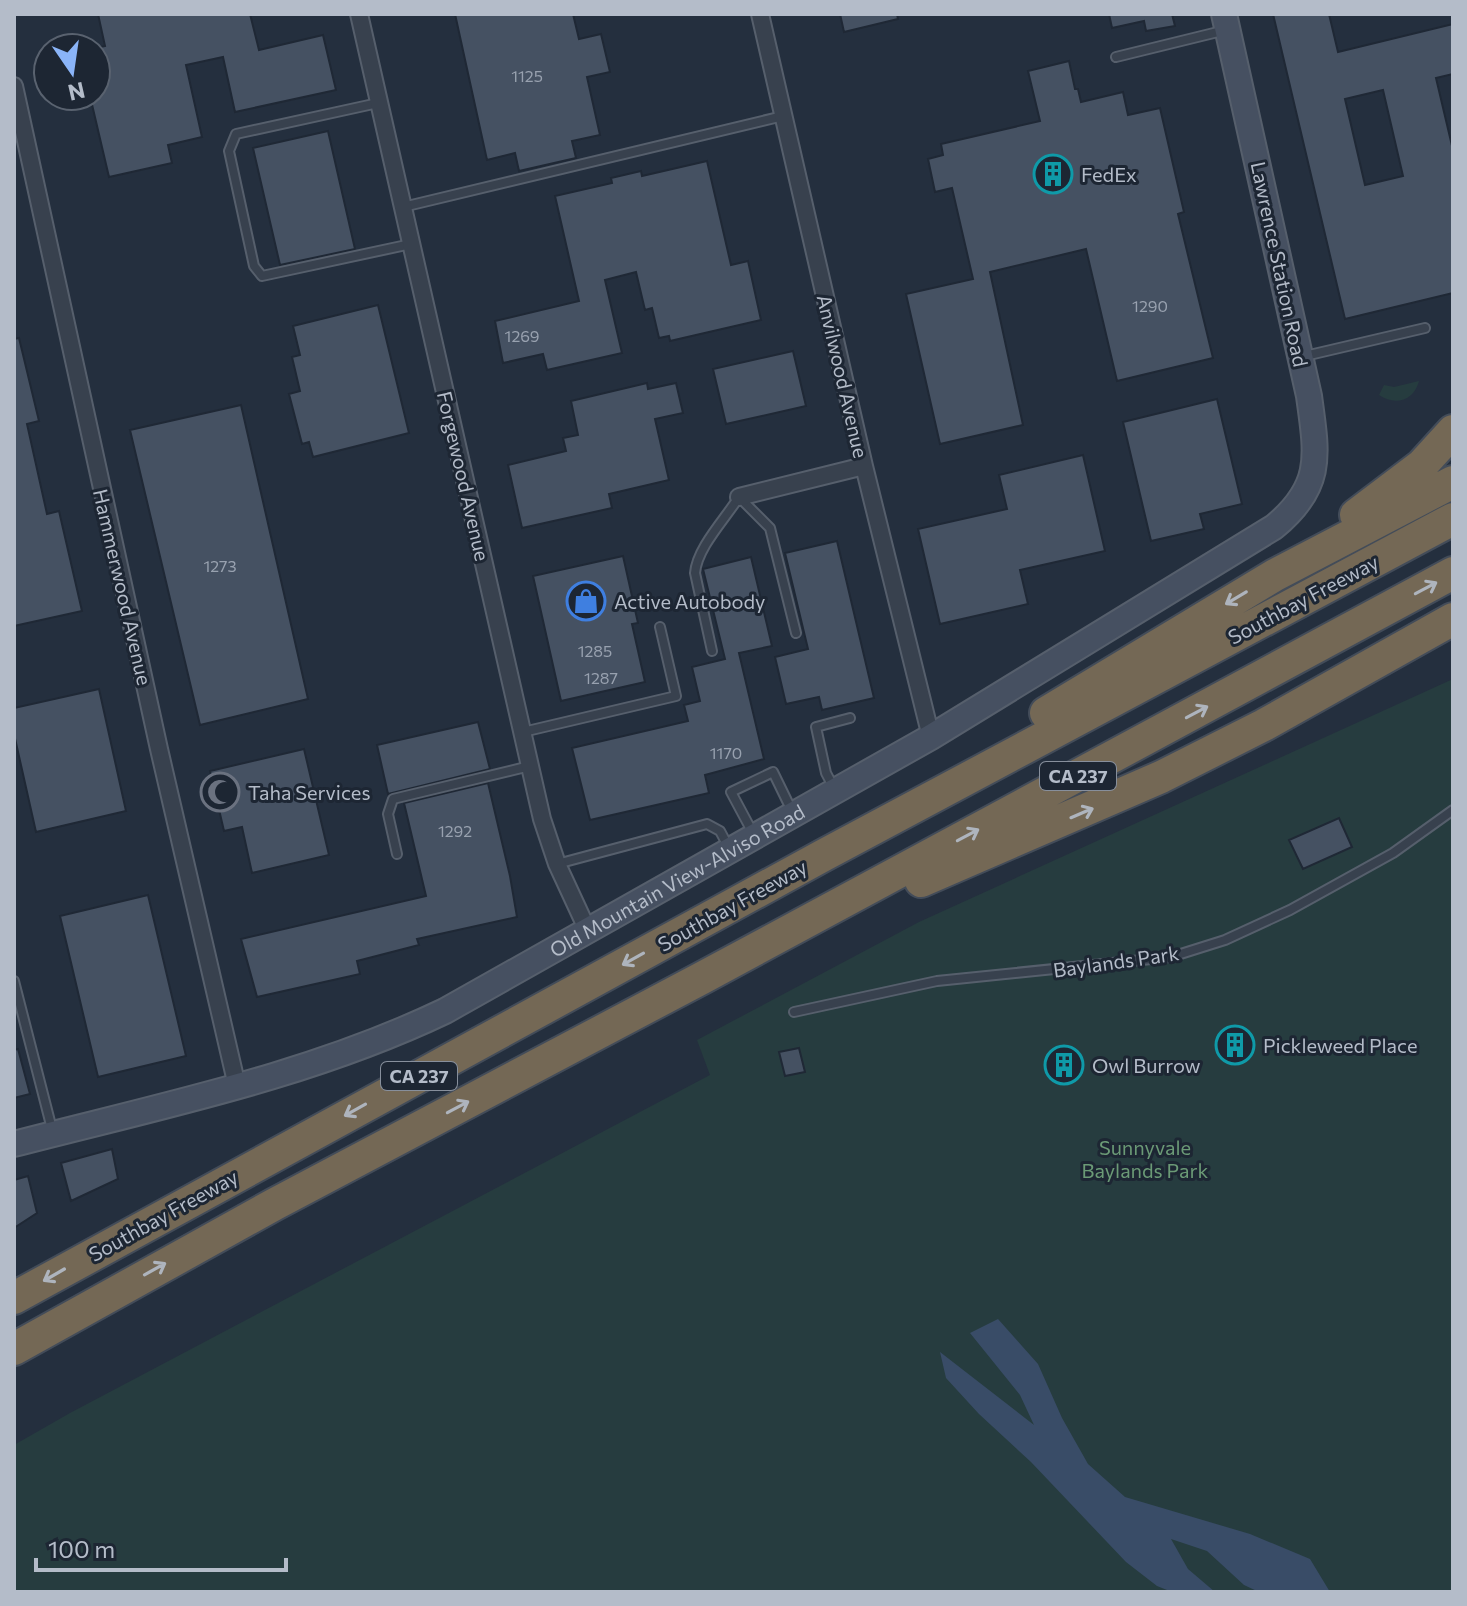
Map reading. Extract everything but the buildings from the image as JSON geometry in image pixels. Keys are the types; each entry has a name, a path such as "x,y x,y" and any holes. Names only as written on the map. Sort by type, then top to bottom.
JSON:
{"highway":[{"path":"1275,575 1422,465 1453,431"},
{"path":"824,855 1000,741 1275,575 1453,482"},
{"name":"Southbay Freeway","path":"14,1298 824,855 1453,519"},
{"name":"CA 237","path":"14,1349 275,1204 702,978 1453,573"},
{"path":"1264,725 1453,619"},
{"path":"702,978 1102,804 1264,725 1453,640"}],"street":[{"name":"Forgewood Avenue","path":"359,14 542,819 557,864 588,931"},
{"name":"Anvilwood Avenue","path":"760,14 864,466 931,737"},
{"name":"Lawrence Station Road","path":"1225,22 1300,357 1316,447 1312,476 1294,511"},
{"name":"Hammerwood Avenue","path":"14,86 159,749 237,1086"},
{"path":"739,497 864,466"},
{"name":"Old Mountain View-Alviso Road","path":"14,1144 316,1064 389,1038 445,1011 931,737 1274,527 1294,511"}],"lane":[{"path":"1116,57 1225,22"},
{"path":"379,103 236,134 229,151 254,266 262,276 411,244"},
{"path":"403,207 783,116"},
{"path":"1300,357 1425,328"},
{"path":"712,651 695,565 701,550 739,497 770,528 796,633"},
{"path":"522,732 676,696 660,627"},
{"path":"835,791 826,773 816,727 850,718"},
{"path":"397,854 388,814 393,799 530,766"},
{"path":"755,837 731,792 773,772 794,815"},
{"name":"Baylands Park","path":"794,1012 937,981 1171,957 1225,940 1290,910 1393,853 1453,810"},
{"path":"557,864 707,824 720,831 731,851"},
{"path":"14,981 53,1133"}],"green space":[{"path":"1419,381 1413,393 1403,400 1391,400 1379,395 1384,385 1394,387"},
{"name":"Sunnyvale Baylands Park","path":"1453,679 1453,1592 14,1592 14,1445 710,1075 697,1040 919,922"}],"water":[{"path":"998,1319 1038,1364 1062,1418 1088,1464 1125,1497 1250,1534 1310,1559 1330,1592 1259,1592 1244,1585 1207,1551 1171,1539 1188,1569 1215,1592 1172,1592 1157,1586 1126,1562 946,1378 940,1352 1034,1425 1020,1395 970,1333"}],"place":[{"name":"FedEx","path":"1053,174"},
{"name":"Active Autobody","path":"586,601"},
{"name":"Taha Services","path":"220,792"},
{"name":"Pickleweed Place","path":"1235,1045"},
{"name":"Owl Burrow","path":"1064,1065"}]}
